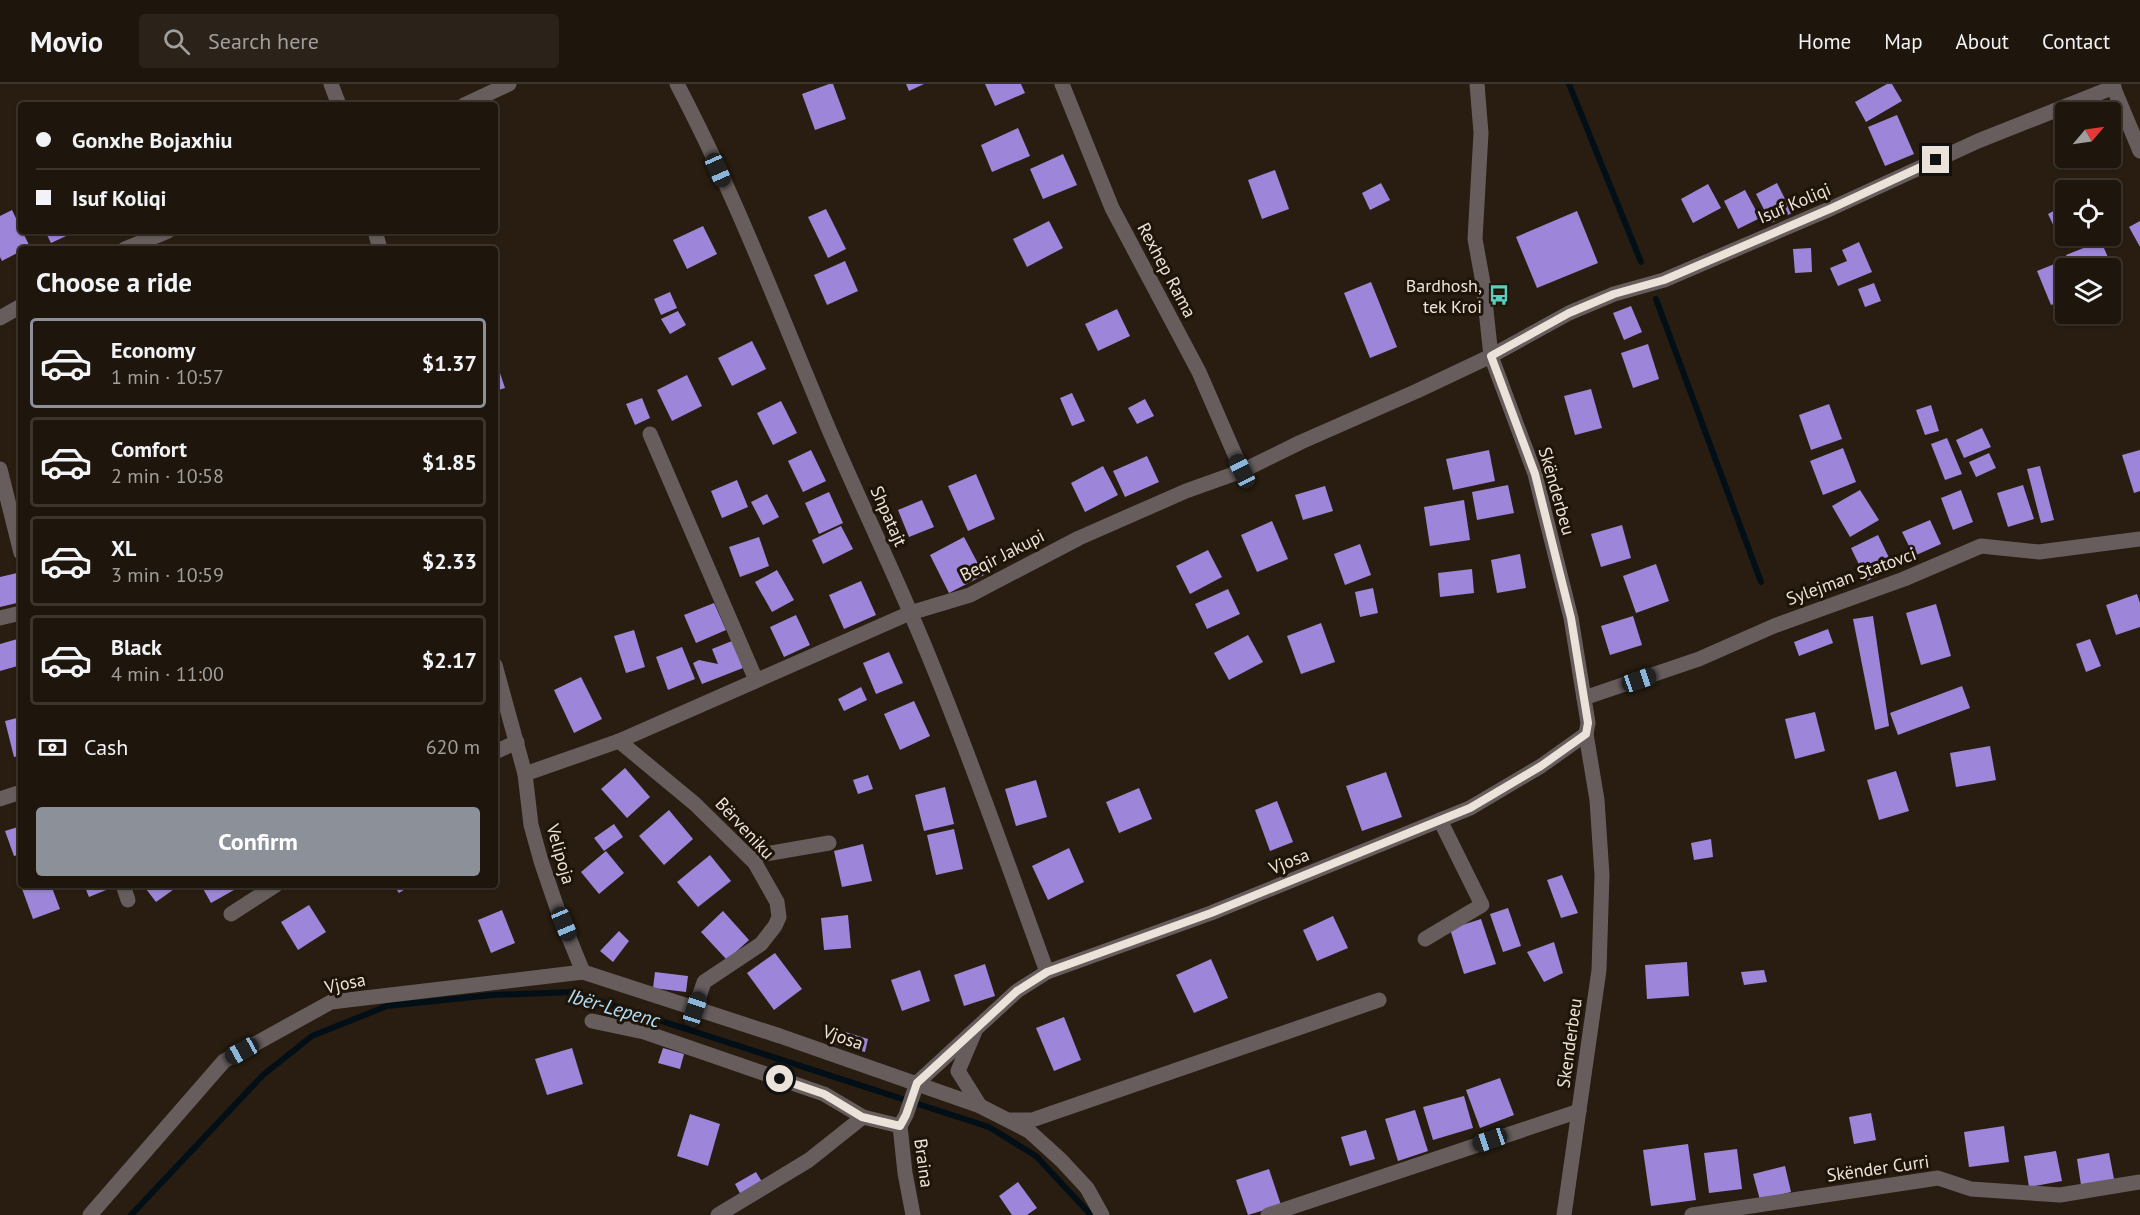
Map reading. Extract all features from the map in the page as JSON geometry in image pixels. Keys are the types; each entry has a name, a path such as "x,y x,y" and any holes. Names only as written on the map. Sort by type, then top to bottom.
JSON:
{"street":[{"path":"331,84 338,102"},
{"path":"470,102 509,84"},
{"name":"Shpatajt","path":"677,84 744,229 910,613 988,807 1047,972"},
{"name":"Rexhep Rama","path":"1062,84 1112,207 1199,372 1242,471"},
{"path":"2113,86 2140,151"},
{"name":"Isuf Koliqi","path":"1491,356 1569,313 1614,294 1664,280 1832,208 1978,141 2113,86"},
{"name":"Skënderbeu","path":"1480,87 1481,133 1475,239 1483,283 1491,356 1535,474 1571,618 1588,723 1586,734 1597,800 1602,875"},
{"path":"132,246 161,234"},
{"path":"1,315 18,307"},
{"name":"Beqir Jakupi","path":"525,774 619,741 910,613 970,595 1079,538 1186,491 1242,471 1491,356"},
{"path":"650,434 756,680"},
{"path":"0,469 18,541"},
{"name":"Sylejman Statovci","path":"1584,698 1699,659 1773,626 1904,579 1981,546 2039,552 2140,539"},
{"path":"0,618 18,614"},
{"name":"Velipoja","path":"498,676 525,774 531,825 557,908 583,972"},
{"name":"Vjosa","path":"90,1215 224,1061 332,1002 583,972 917,1083 1017,991 1047,972 1211,913 1470,808 1541,766 1586,734"},
{"name":"Bërveniku","path":"619,741 695,804 755,863 777,902 779,917 761,944 704,982 695,1009"},
{"path":"498,751 517,742"},
{"path":"0,799 18,793"},
{"path":"1425,939 1482,905 1440,820"},
{"path":"749,857 829,843"},
{"name":"Skenderbeu","path":"1564,1215 1599,970 1602,875"},
{"path":"124,888 128,900"},
{"path":"231,914 271,888"},
{"path":"1007,1120 1032,1120 1380,1000"},
{"path":"592,1020 644,1032 824,1094 862,1117 903,1121"},
{"path":"978,1026 958,1071 980,1106"},
{"path":"917,1083 980,1106 1029,1131 1087,1188 1102,1215"},
{"name":"Braina","path":"913,1215 905,1173 903,1121 917,1083"},
{"path":"1268,1215 1579,1111"},
{"path":"718,1215 809,1160 862,1117"},
{"name":"Skënder Curri","path":"1692,1215 1938,1178 1971,1189 2060,1195 2140,1182"},
{"path":"1564,1215 1571,1215"}],"building":[{"path":"833,84 846,119 815,130 802,94"},
{"path":"906,84 924,84 909,91"},
{"path":"985,84 1021,84 1025,93 995,106"},
{"path":"1887,84 1892,84 1902,101 1866,122 1855,102"},
{"path":"1897,115 1914,154 1885,166 1868,127"},
{"path":"1018,128 1030,156 992,172 981,145"},
{"path":"1063,154 1077,185 1043,199 1030,169"},
{"path":"1275,170 1289,209 1262,219 1248,180"},
{"path":"1381,183 1390,200 1370,210 1362,193"},
{"path":"1777,183 1792,213 1771,223 1756,194"},
{"path":"1708,184 1721,208 1693,223 1681,199"},
{"path":"1745,190 1760,218 1738,229 1724,201"},
{"path":"826,209 846,249 828,258 808,217"},
{"path":"12,210 18,222 18,234 24,234 30,246 18,246 18,253 2,261 0,257 0,216"},
{"path":"2055,210 2055,229 2048,214"},
{"path":"1577,211 1598,263 1537,288 1516,237"},
{"path":"1049,221 1063,248 1027,267 1013,239"},
{"path":"2140,221 2140,247 2129,227"},
{"path":"703,226 717,254 687,269 673,240"},
{"path":"46,234 70,234 51,243"},
{"path":"1859,242 1872,272 1838,286 1830,268 1847,261 1842,250"},
{"path":"2088,246 2103,246 2108,258 2067,258 2066,255"},
{"path":"1811,248 1812,272 1795,273 1793,249"},
{"path":"845,261 858,291 827,305 814,275"},
{"path":"2055,264 2055,303 2051,305 2037,271"},
{"path":"1371,282 1397,347 1370,358 1344,293"},
{"path":"1874,283 1881,301 1865,307 1858,289"},
{"path":"670,292 677,308 661,315 654,299"},
{"path":"1631,306 1642,332 1624,340 1613,313"},
{"path":"1117,309 1130,336 1098,351 1085,324"},
{"path":"678,311 686,325 670,334 661,319"},
{"path":"752,341 766,369 732,386 718,358"},
{"path":"1648,344 1659,379 1633,388 1621,353"},
{"path":"498,367 505,388 498,390"},
{"path":"687,375 702,406 672,421 657,390"},
{"path":"1591,389 1602,428 1575,435 1564,396"},
{"path":"1072,393 1085,421 1072,426 1060,398"},
{"path":"642,398 650,418 635,425 626,404"},
{"path":"1145,399 1154,416 1137,424 1128,408"},
{"path":"781,401 797,433 773,445 757,413"},
{"path":"1829,404 1842,439 1811,450 1799,415"},
{"path":"1931,405 1939,431 1925,435 1916,410"},
{"path":"1982,428 1991,447 1964,458 1956,440"},
{"path":"1947,438 1962,474 1945,480 1931,444"},
{"path":"1843,448 1856,482 1823,495 1810,461"},
{"path":"811,450 826,481 803,492 788,461"},
{"path":"1489,450 1495,481 1453,490 1446,459"},
{"path":"2140,450 2140,491 2134,493 2122,455"},
{"path":"1989,453 1996,468 1976,477 1969,462"},
{"path":"1147,456 1159,482 1125,497 1113,471"},
{"path":"1103,466 1118,495 1085,512 1071,483"},
{"path":"2040,466 2054,520 2041,523 2027,469"},
{"path":"976,474 995,519 968,531 948,486"},
{"path":"737,480 748,507 722,518 711,491"},
{"path":"1508,485 1514,513 1477,520 1472,492"},
{"path":"2023,485 2034,519 2008,527 1997,493"},
{"path":"1325,486 1333,511 1303,520 1295,495"},
{"path":"1860,490 1879,520 1850,537 1832,506"},
{"path":"1961,490 1973,522 1953,530 1941,498"},
{"path":"829,492 843,523 819,534 805,503"},
{"path":"767,494 779,517 763,525 751,502"},
{"path":"922,500 934,527 909,537 898,510"},
{"path":"1464,500 1470,540 1430,546 1424,507"},
{"path":"1930,520 1941,544 1914,556 1902,532"},
{"path":"1272,521 1288,559 1257,572 1241,535"},
{"path":"1622,525 1631,558 1601,567 1591,534"},
{"path":"841,526 853,549 823,564 812,540"},
{"path":"1878,535 1894,568 1867,581 1851,548"},
{"path":"759,537 769,566 740,577 729,547"},
{"path":"964,537 984,575 949,593 930,555"},
{"path":"1360,544 1371,575 1345,585 1334,554"},
{"path":"1208,550 1222,577 1190,594 1176,566"},
{"path":"1520,554 1526,588 1497,593 1491,560"},
{"path":"1656,564 1669,601 1636,613 1623,576"},
{"path":"1472,569 1474,593 1440,597 1438,573"},
{"path":"777,570 794,600 772,612 755,582"},
{"path":"17,573 18,603 0,607 0,577"},
{"path":"861,581 876,615 844,629 829,595"},
{"path":"1373,588 1378,613 1360,617 1355,592"},
{"path":"1228,589 1240,614 1207,629 1195,604"},
{"path":"2137,594 2140,603 2140,627 2116,635 2106,605"},
{"path":"714,603 726,630 696,643 684,615"},
{"path":"1936,604 1951,656 1921,665 1906,613"},
{"path":"796,615 810,645 784,657 770,627"},
{"path":"1633,616 1642,645 1610,655 1601,626"},
{"path":"1873,616 1889,726 1875,730 1853,619"},
{"path":"1321,623 1335,662 1301,674 1287,636"},
{"path":"1828,629 1833,643 1799,656 1794,642"},
{"path":"634,630 645,667 626,673 614,636"},
{"path":"1248,635 1263,662 1229,680 1214,653"},
{"path":"18,639 18,666 0,671 0,644"},
{"path":"2090,639 2101,666 2086,672 2076,644"},
{"path":"732,641 743,668 702,684 693,663 699,660 718,664 712,649"},
{"path":"682,647 695,679 668,690 656,657"},
{"path":"889,652 903,683 876,694 863,663"},
{"path":"581,677 602,719 574,733 554,690"},
{"path":"1962,686 1970,708 1898,735 1890,713"},
{"path":"861,687 867,700 844,711 838,699"},
{"path":"914,701 930,736 900,750 884,714"},
{"path":"1815,712 1825,751 1795,759 1785,719"},
{"path":"18,718 18,756 14,757 5,721"},
{"path":"1990,746 1996,780 1956,787 1950,753"},
{"path":"625,768 650,797 627,818 601,789"},
{"path":"1896,771 1909,811 1879,820 1867,780"},
{"path":"1386,772 1402,817 1362,831 1346,786"},
{"path":"868,775 873,789 858,794 853,780"},
{"path":"1036,780 1047,817 1016,826 1005,789"},
{"path":"945,787 954,824 924,831 915,795"},
{"path":"1139,788 1152,819 1119,833 1106,802"},
{"path":"1277,801 1293,842 1270,851 1255,810"},
{"path":"669,810 693,839 664,865 639,836"},
{"path":"614,824 623,837 604,851 594,838"},
{"path":"18,827 18,855 14,856 5,831"},
{"path":"954,829 963,869 936,875 927,835"},
{"path":"1711,839 1713,857 1694,860 1691,843"},
{"path":"863,844 872,881 842,887 834,851"},
{"path":"1069,848 1084,882 1048,900 1032,866"},
{"path":"606,851 624,873 599,894 581,872"},
{"path":"710,855 731,881 698,907 677,882"},
{"path":"1562,875 1578,913 1561,918 1547,880"},
{"path":"22,888 52,888 60,909 33,919"},
{"path":"85,888 111,888 89,897"},
{"path":"145,888 176,888 156,902"},
{"path":"203,888 233,888 234,890 211,903"},
{"path":"395,888 407,888 399,893"},
{"path":"309,905 326,932 298,950 281,922"},
{"path":"1508,908 1521,946 1503,952 1490,914"},
{"path":"502,910 515,943 491,953 478,920"},
{"path":"723,911 749,940 727,960 701,932"},
{"path":"848,915 851,948 824,950 821,918"},
{"path":"1333,916 1348,948 1317,961 1303,930"},
{"path":"1481,919 1496,964 1464,974 1450,929"},
{"path":"619,931 629,941 613,962 600,951"},
{"path":"1554,942 1563,973 1544,982 1527,952"},
{"path":"775,953 802,989 774,1010 747,973"},
{"path":"1211,959 1228,998 1194,1013 1176,975"},
{"path":"1687,962 1689,996 1647,999 1645,965"},
{"path":"985,964 995,996 964,1006 954,975"},
{"path":"920,970 930,1001 902,1011 891,980"},
{"path":"1764,970 1767,982 1744,985 1741,972"},
{"path":"655,972 688,976 686,992 653,988"},
{"path":"1064,1017 1081,1060 1054,1071 1036,1028"},
{"path":"839,1030 868,1039 865,1052 835,1044"},
{"path":"572,1048 583,1084 547,1095 535,1059"},
{"path":"663,1048 684,1054 680,1069 658,1063"},
{"path":"1500,1078 1514,1115 1480,1128 1466,1090"},
{"path":"1464,1096 1473,1128 1433,1140 1423,1107"},
{"path":"1415,1110 1428,1151 1398,1161 1385,1119"},
{"path":"1871,1113 1876,1140 1854,1144 1849,1117"},
{"path":"690,1114 720,1124 708,1166 677,1156"},
{"path":"2004,1126 2009,1162 1969,1167 1964,1132"},
{"path":"1366,1130 1375,1159 1350,1166 1341,1137"},
{"path":"1688,1144 1696,1200 1651,1206 1643,1150"},
{"path":"1737,1149 1742,1189 1709,1193 1704,1153"},
{"path":"2056,1151 2062,1181 2029,1187 2024,1156"},
{"path":"2109,1153 2114,1179 2081,1185 2077,1159"},
{"path":"1785,1166 1791,1192 1760,1200 1753,1174"},
{"path":"1269,1169 1281,1205 1248,1215 1236,1180"},
{"path":"756,1172 764,1185 742,1197 735,1184"},
{"path":"1018,1182 1037,1208 1027,1215 1012,1215 999,1196"}],"waterway":[{"path":"1569,84 1641,262"},
{"path":"1656,299 1761,582"},
{"name":"Ibër-Lepenc","path":"131,1215 263,1075 312,1036 387,1006 492,995 572,992 989,1127 1036,1156 1091,1215"}],"place":[{"name":"Bardhosh, tek Kroi","path":"1499,295"}],"route":[{"path":"780,1079 824,1094 862,1117 900,1126 917,1083 1017,991 1047,972 1211,913 1470,808 1541,766 1586,734 1588,723 1571,618 1535,474 1491,356 1569,313 1614,294 1664,280 1832,208 1936,160"}]}
